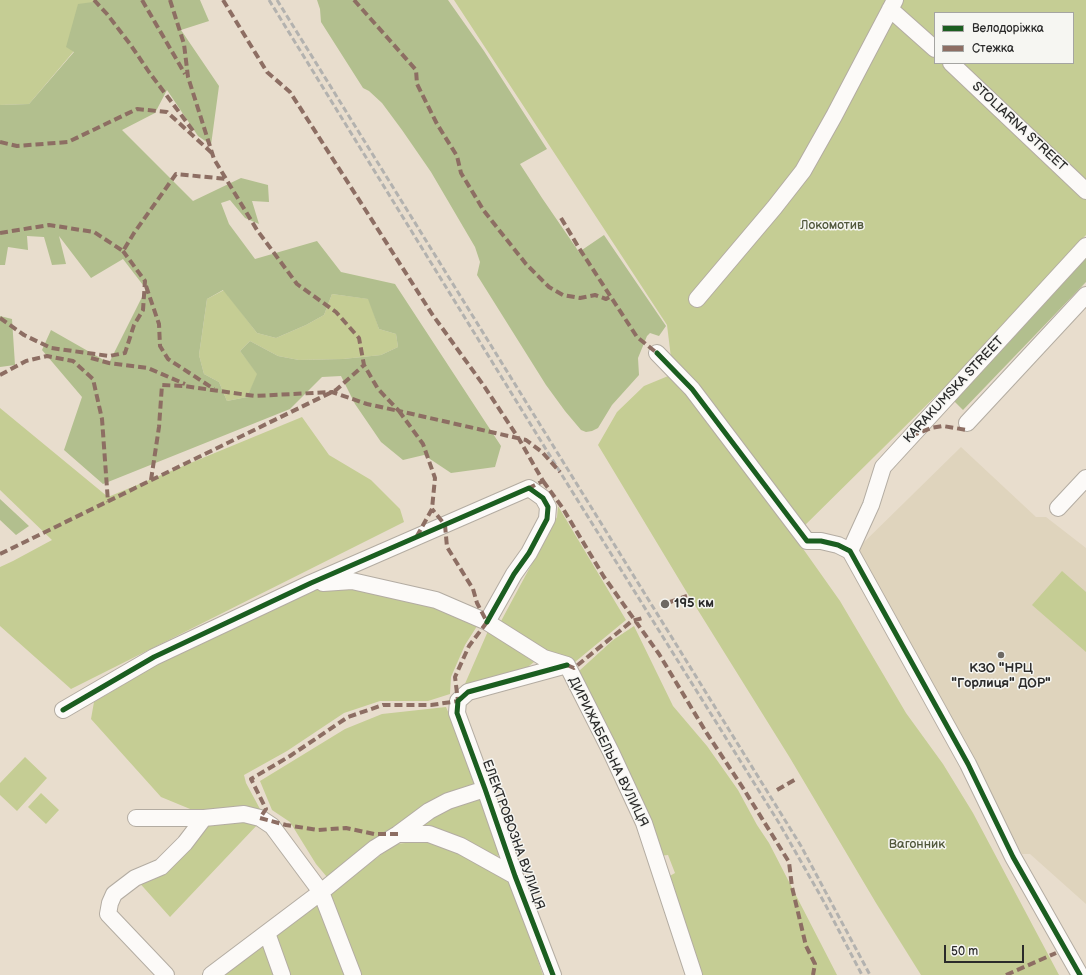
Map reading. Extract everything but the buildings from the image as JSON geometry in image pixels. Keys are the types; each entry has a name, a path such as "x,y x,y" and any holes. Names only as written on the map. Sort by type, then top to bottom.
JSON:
{"street":[{"path":"698,299 803,171 893,4 934,48"},
{"name":"STOLIARNA STREET","path":"952,64 1086,191"},
{"name":"KARAKUMSKA STREET","path":"850,550 871,505 883,467 1086,246"},
{"path":"967,423 1086,295"},
{"path":"657,353 692,389 807,541 821,541 838,545 850,550 968,764 1013,857 1080,975"},
{"path":"1058,508 1086,478"},
{"path":"63,710 154,657 311,583 529,488 543,498 548,507 547,519 529,553 514,574 487,622"},
{"path":"311,583 352,581 436,600 487,622 544,658 567,665"},
{"name":"ЕЛЕКТРОВОЗНА ВУЛИЦЯ","path":"553,975 515,876 457,713 458,701 468,692 567,665"},
{"name":"ДИРИЖАБЕЛЬНА ВУЛИЦЯ","path":"567,665 611,752 644,823 694,975"},
{"path":"211,975 321,892 375,848 436,808 448,802 485,789"},
{"path":"136,818 204,818 244,814 260,818 272,826 321,892 353,975"},
{"path":"166,975 108,914 110,903 114,894 135,878 161,867 185,843 204,818"},
{"path":"398,834 429,834 454,843 515,876"},
{"path":"267,933 282,975"}],"shaded area":[{"name":"КЗО \"НРЦ \"Горлиця\" ДОР\"","path":"961,447 1036,517 1046,517 1086,548 1086,904 1030,854 1022,854 858,548"}],"green space":[{"path":"0,0 94,0 74,51 29,104 0,105"},
{"path":"94,0 200,0 209,21 181,30 219,86 211,145 198,136 167,90 155,113 122,130 193,201 241,178 268,185 269,202 252,201 259,224 245,218 230,200 221,203 229,224 255,259 317,241 341,272 395,284 501,446 495,467 451,473 424,455 403,460 381,442 355,404 341,376 322,377 290,409 103,484 64,450 82,397 42,350 51,330 109,363 146,289 123,259 91,278 59,236 66,264 52,265 44,237 27,236 28,250 8,247 5,265 0,265 0,105 29,104 74,52 66,47 78,4 93,2","holes":["223,290 257,333 276,338 306,325 324,315 332,294 368,299 379,329 396,334 398,347 381,355 343,359 299,360 278,356 250,341 240,351 257,374 247,397 227,401 219,382 204,374 199,355 207,299"]},
{"path":"317,0 448,0 484,51 547,149 520,164 542,198 579,252 604,235 666,326 659,336 650,333 647,336 638,358 639,375 612,405 598,428 586,432 581,430 546,385 477,275 480,262 475,247 431,172 382,103 369,91 363,88 321,22 320,9"},
{"name":"Локомотив","path":"454,0 1086,0 1086,235 961,371 794,536 840,601 906,713 943,764 973,813 1059,975 921,975 598,445 617,412 644,386 673,374 667,325"},
{"path":"1086,254 1086,282 963,410 952,399"},
{"path":"224,290 257,333 276,338 306,325 324,315 332,294 369,299 379,329 396,334 398,347 381,355 343,359 299,360 278,356 250,341 240,351 258,374 247,397 227,401 219,382 204,374 199,355 207,299"},
{"path":"0,316 12,319 15,365 0,367"},
{"path":"0,408 108,497 302,417 329,455 371,480 400,509 404,522 71,689 0,626 0,567 52,540 0,490"},
{"path":"0,499 29,526 16,535 0,520"},
{"path":"558,506 626,620 575,662 563,661 500,623 557,517"},
{"path":"1062,571 1086,592 1086,652 1032,605"},
{"path":"350,587 436,605 479,623 465,645 451,677 450,694 428,701 380,701 344,713 287,751 244,775 246,783 260,809 256,813 195,811 161,797 91,719 94,702 158,664 313,589"},
{"path":"634,626 673,706 707,746 738,790 757,825 769,843 837,975 702,975 668,877 675,873 668,855 659,856 579,671 613,640"},
{"path":"488,631 534,662 524,670 464,686"},
{"path":"446,707 479,785 327,877 316,864 290,822 272,810 260,781 345,729 382,714"},
{"path":"25,757 47,778 17,811 0,795 0,783"},
{"path":"41,793 59,810 46,824 28,807"},
{"path":"469,799 481,799 503,852 496,857 415,827"},
{"path":"239,821 259,823 170,917 136,879 205,824"},
{"path":"426,841 457,853 510,880 543,975 224,975 395,844"}],"railway":[{"path":"269,0 560,472 779,823 824,902 862,975"},
{"path":"277,0 801,846 870,975"}],"marked path":[{"path":"94,0 130,44 194,132"},
{"path":"142,0 185,74"},
{"path":"170,0 184,44 188,77 214,159 257,230 297,284 336,312 359,338 364,365 378,389 399,411 526,440 542,452 560,472"},
{"path":"223,0 267,72 290,92 432,314 484,386 519,439 543,481 529,488"},
{"path":"354,0 416,70 417,84 437,124 457,156 461,173 484,211 526,264 549,287 563,295 580,298 595,295 606,299 611,296"},
{"path":"0,142 17,146 68,142 137,109 167,112 213,154"},
{"path":"0,233 49,225 94,232 123,251 176,174 227,179"},
{"path":"561,218 637,337 657,353"},
{"path":"0,318 24,335 51,348 109,356 125,353 134,325 143,310 145,281 123,251"},
{"path":"146,286 159,324 160,346 168,359 214,389"},
{"path":"0,375 26,361 47,356 73,361 93,379 102,419 108,502"},
{"path":"91,358 109,363 148,368 185,384"},
{"path":"0,554 336,390 364,365"},
{"path":"151,480 159,427 162,385 184,386 255,396 332,392 367,404 399,411 423,444 435,478 432,509 417,536"},
{"path":"911,436 931,428 943,426 967,430"},
{"path":"543,481 562,507 604,577 659,654 706,732 789,862 792,887 806,946 815,964 813,975"},
{"path":"398,834 374,834 346,828 318,830 286,825 260,818 266,809 251,779 290,756 348,717 383,705 431,705 458,701 455,677 469,646 487,622 477,603 473,589 447,547 445,525 432,509"},
{"path":"670,602 687,596"},
{"path":"567,665 574,668 632,621 643,618"},
{"path":"777,790 796,779"},
{"path":"1006,975 1056,953"}],"cycle path":[{"path":"657,353 692,389 807,541 821,541 838,545 850,551 968,764 1013,857 1080,975"},
{"path":"63,710 154,657 311,583 529,488 543,498 548,507 547,519 529,553 514,574 487,622"},
{"path":"553,975 515,876 457,713 458,701 468,692 567,665"}],"place":[{"name":"195 км","path":"665,604"},
{"name":"КЗО \"НРЦ \"Горлиця\" ДОР\"","path":"1001,655"}],"park label":[{"name":"Вагонник","path":"917,845"}]}
